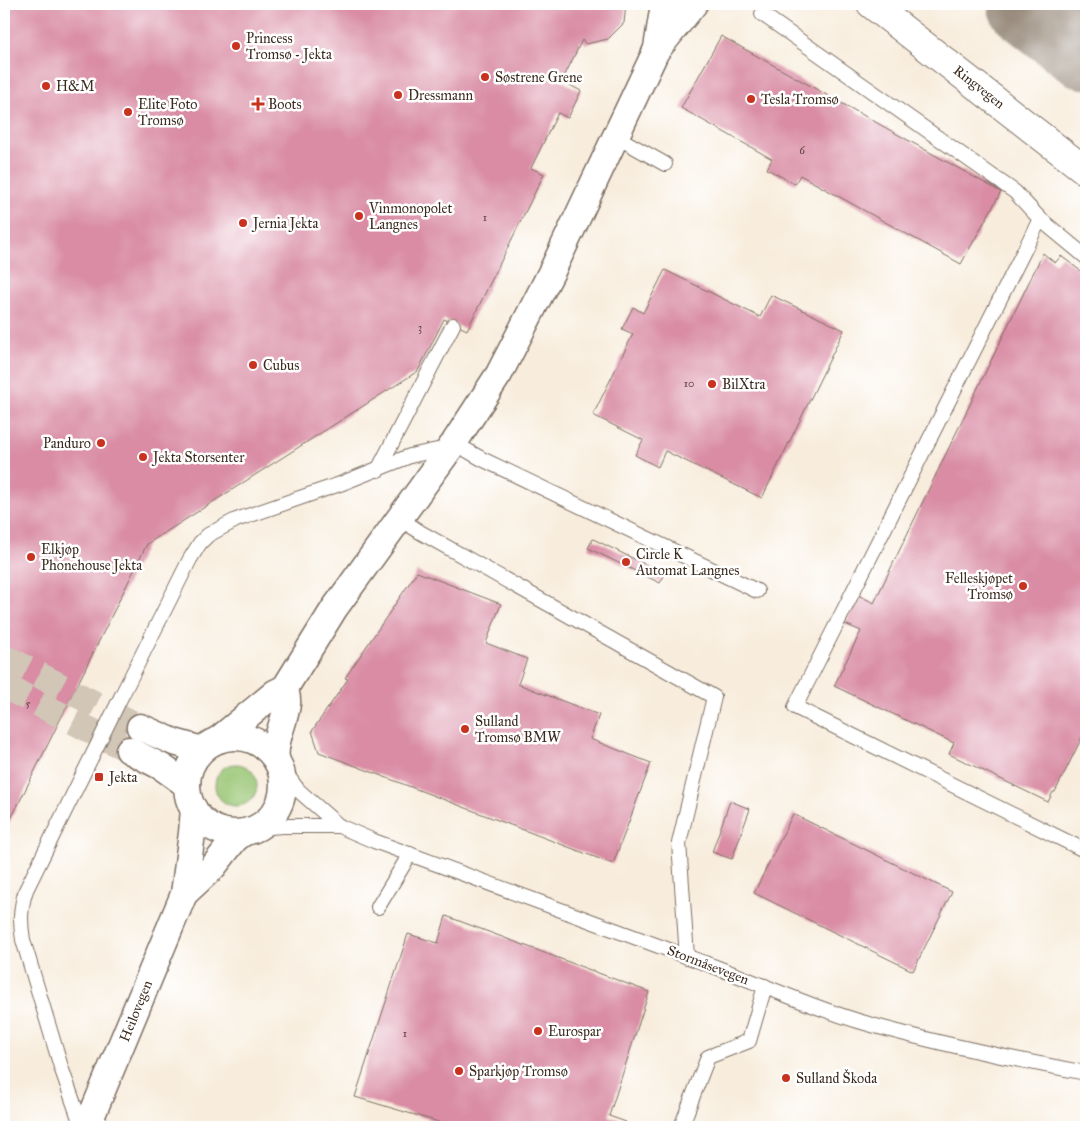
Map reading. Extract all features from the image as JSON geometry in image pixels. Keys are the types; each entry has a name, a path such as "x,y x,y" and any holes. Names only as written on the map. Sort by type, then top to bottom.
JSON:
{"street":[{"path":"656,51 664,4"},
{"path":"184,894 192,833 187,777 192,762 210,745 275,693 285,688 334,609 453,445 499,374 617,137 656,51 694,4"},
{"name":"Ringvegen","path":"871,4 1086,171"},
{"path":"184,894 213,867 235,839 274,813 280,799 283,784 275,753 276,743 288,702 285,688"},
{"path":"250,830 233,833 218,830 204,822 190,797 134,738 210,745 236,737 254,740 267,749 276,760"},
{"name":"Heilovegen","path":"87,1127 184,894"}],"lane":[{"path":"762,14 1015,192 1040,219 1086,257"},
{"path":"617,137 665,164"},
{"path":"1040,219 795,707 1086,851"},
{"path":"378,470 453,325"},
{"path":"82,1127 60,1067 23,940 20,926 21,911 26,890 123,693 190,559 208,535 236,520 313,494 410,456 453,445 757,591"},
{"path":"399,518 420,532 714,697 679,843 687,957"},
{"path":"276,760 298,790 339,826"},
{"path":"250,830 283,826 339,826"},
{"name":"Stormåsevegen","path":"339,826 765,986 815,1007 906,1034 1028,1062 1086,1073"},
{"path":"378,907 410,854"},
{"path":"681,1127 708,1057 749,1041 765,986"}],"green space":[{"path":"236,764 251,770 257,785 251,800 236,806 221,800 215,785 221,770"}],"building":[{"name":"Jekta Storsenter","path":"4,4 626,4 624,23 608,39 586,44 582,40 562,81 581,91 568,118 558,113 531,168 544,174 467,330 444,319 418,371 147,544 4,833"},
{"path":"721,36 1001,192 961,264 800,175 795,184 767,169 772,159 681,108"},
{"path":"1043,253 1055,263 1061,256 1086,275 1086,729 1055,792 1053,792 1048,802 949,754 954,743 834,686 861,631 845,624 858,595 874,603"},
{"path":"665,270 760,317 771,295 844,330 762,498 665,451 658,467 635,455 643,440 593,415 633,334 622,329 633,307 643,313"},
{"path":"593,539 665,574 660,583 588,548"},
{"path":"417,572 501,604 486,643 527,659 518,684 599,715 590,739 651,763 613,864 319,752 312,731 348,679 345,678"},
{"path":"730,801 750,809 732,859 712,852"},
{"path":"793,814 952,892 913,971 754,893"},
{"path":"446,916 649,992 609,1116 626,1122 624,1127 455,1127 355,1097 408,934 438,943"}],"taxiway":[{"path":"1027,4 1086,50"}],"tunnel":[{"path":"4,657 140,727"},
{"path":"4,686 129,750"}],"place":[{"name":"Princess Tromsø - Jekta","path":"236,46"},
{"name":"Søstrene Grene","path":"485,77"},
{"name":"H&M","path":"46,86"},
{"name":"Dressmann","path":"398,95"},
{"name":"Tesla Tromsø","path":"751,99"},
{"name":"Boots","path":"258,104"},
{"name":"Elite Foto Tromsø","path":"128,112"},
{"name":"Vinmonopolet Langnes","path":"359,216"},
{"name":"Jernia Jekta","path":"243,223"},
{"name":"Cubus","path":"253,365"},
{"name":"BilXtra","path":"712,384"},
{"name":"Panduro","path":"101,443"},
{"name":"Jekta Storsenter","path":"143,457"},
{"name":"Elkjøp Phonehouse Jekta","path":"31,557"},
{"name":"Circle K Automat Langnes","path":"626,562"},
{"name":"Felleskjøpet Tromsø","path":"1023,586"},
{"name":"Sulland Tromsø BMW","path":"465,729"},
{"name":"Jekta","path":"99,777"},
{"name":"Eurospar","path":"538,1031"},
{"name":"Sparkjøp Tromsø","path":"459,1071"},
{"name":"Sulland Škoda","path":"786,1078"}]}
